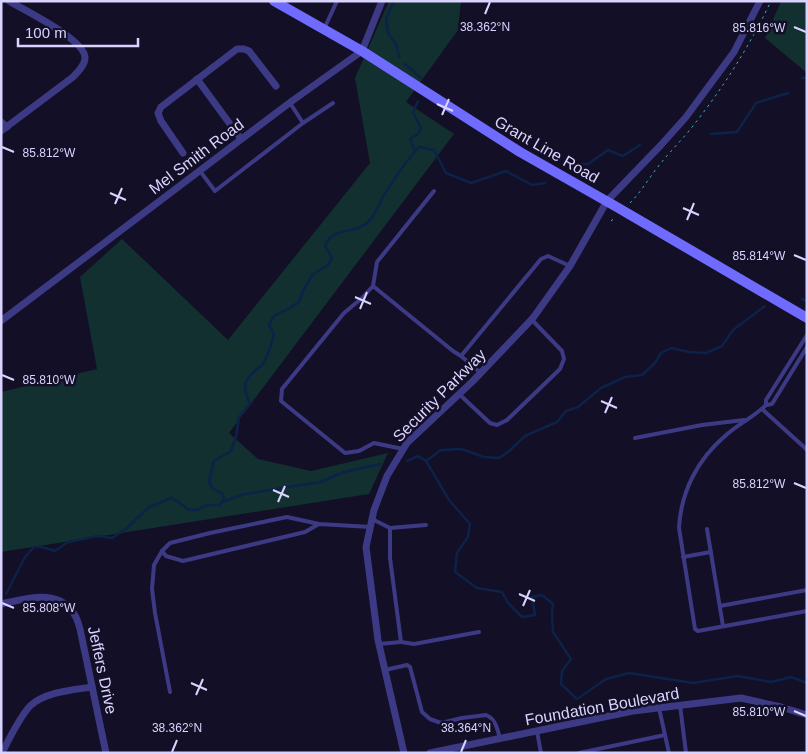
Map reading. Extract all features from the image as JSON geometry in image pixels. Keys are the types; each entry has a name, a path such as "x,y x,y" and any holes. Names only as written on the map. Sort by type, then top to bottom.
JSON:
{"main road":[{"name":"Grant Line Road","path":"274,1 362,52 520,152 807,318"}],"street":[{"path":"3,127 73,77 86,56 81,48 67,35 9,1"},
{"path":"362,52 382,1"},
{"name":"Security Parkway","path":"404,753 379,644 366,546 374,510 387,476 407,443 459,394 532,320 570,266 607,201 686,117 734,52 760,1"},
{"path":"183,153 161,121 158,113 161,107 237,49 249,51 276,86"},
{"name":"Mel Smith Road","path":"1,320 241,139 362,52"},
{"path":"197,79 241,139"},
{"name":"Jeffers Drive","path":"1,604 34,597 45,597 60,601 70,608 78,619 106,753"},
{"path":"2,753 19,721 37,701 52,694 92,686"},
{"name":"Foundation Boulevard","path":"430,753 634,711 741,698 807,715"}],"lane":[{"path":"324,29 337,1"},
{"path":"290,103 303,123"},
{"path":"200,170 215,191 303,123 333,103"},
{"path":"403,449 374,443 359,451 345,453 281,401 282,389 344,313 373,286 377,262 434,191"},
{"path":"461,356 541,259 548,256 570,266"},
{"path":"373,286 480,373"},
{"path":"459,394 490,423 497,425 507,420 560,369 564,359 562,351 532,320"},
{"path":"766,405 766,400 807,335"},
{"path":"807,347 772,404 766,405 725,436 702,459 684,493 679,517 683,557 695,629 698,631 807,611"},
{"path":"762,409 807,450"},
{"path":"635,438 702,425 747,420"},
{"path":"170,692 152,589 154,565 162,551 170,543 288,518 319,524 371,527"},
{"path":"372,519 390,528 426,525"},
{"path":"162,551 166,556 183,561 305,532 319,524"},
{"path":"390,528 390,558 401,642"},
{"path":"707,529 723,626"},
{"path":"683,557 711,552"},
{"path":"720,606 807,590"},
{"path":"379,644 401,642 414,644 479,632"},
{"path":"385,670 407,665 410,667 422,712 430,720 441,723 486,715 494,721 500,738"},
{"path":"680,705 686,753"},
{"path":"659,708 669,753"},
{"path":"537,731 541,753"},
{"path":"579,753 665,736"}],"path":[{"path":"638,195 660,164 695,124 719,92 750,43 770,1"}],"green space":[{"path":"389,1 461,1 458,30 406,102 454,134 229,433 258,459 311,471 388,453 369,494 1,552 1,392 97,369 80,277 122,239 228,340 370,163 355,78"},
{"path":"781,1 807,1 807,73 765,38"}],"waterway":[{"path":"394,1 386,19 388,33 396,44 399,57"},
{"path":"405,64 421,78"},
{"path":"802,78 807,78"},
{"path":"711,134 737,132 756,103 788,93"},
{"path":"415,151 410,139 419,133 421,128 413,112 418,101"},
{"path":"569,164 588,164 608,150 623,156 640,145"},
{"path":"6,594 25,557 34,547 55,551 68,542 98,536 112,538 126,529 149,507 171,498 189,510 196,510 208,505 220,505 224,499 223,494 212,488 209,481 214,461 231,451 236,437 239,417 250,404 245,389 246,382 251,374 263,364 267,356 274,335 269,325 274,316 299,302 313,274 328,265 332,258 325,246 329,239 336,234 362,226 370,220 396,177 419,147 434,150 446,173 471,183 506,171 532,185 545,183"},
{"path":"802,299 807,301"},
{"path":"426,461 441,450 461,449 484,457 499,458 525,436 557,422 566,411 578,407 601,388 625,377 642,375 655,363 661,353 671,348 706,353 722,346 733,330 765,306"},
{"path":"407,461 418,456 426,461 449,500 470,524 468,537 457,553 455,572 477,588 502,592 508,603 522,617 535,615 532,597 542,595 553,604 553,632 571,659 562,671 561,684 577,699 606,679 629,673 693,683 738,676 771,682 791,677 807,683"},
{"path":"222,502 245,494 320,482 344,472 380,464"}]}
